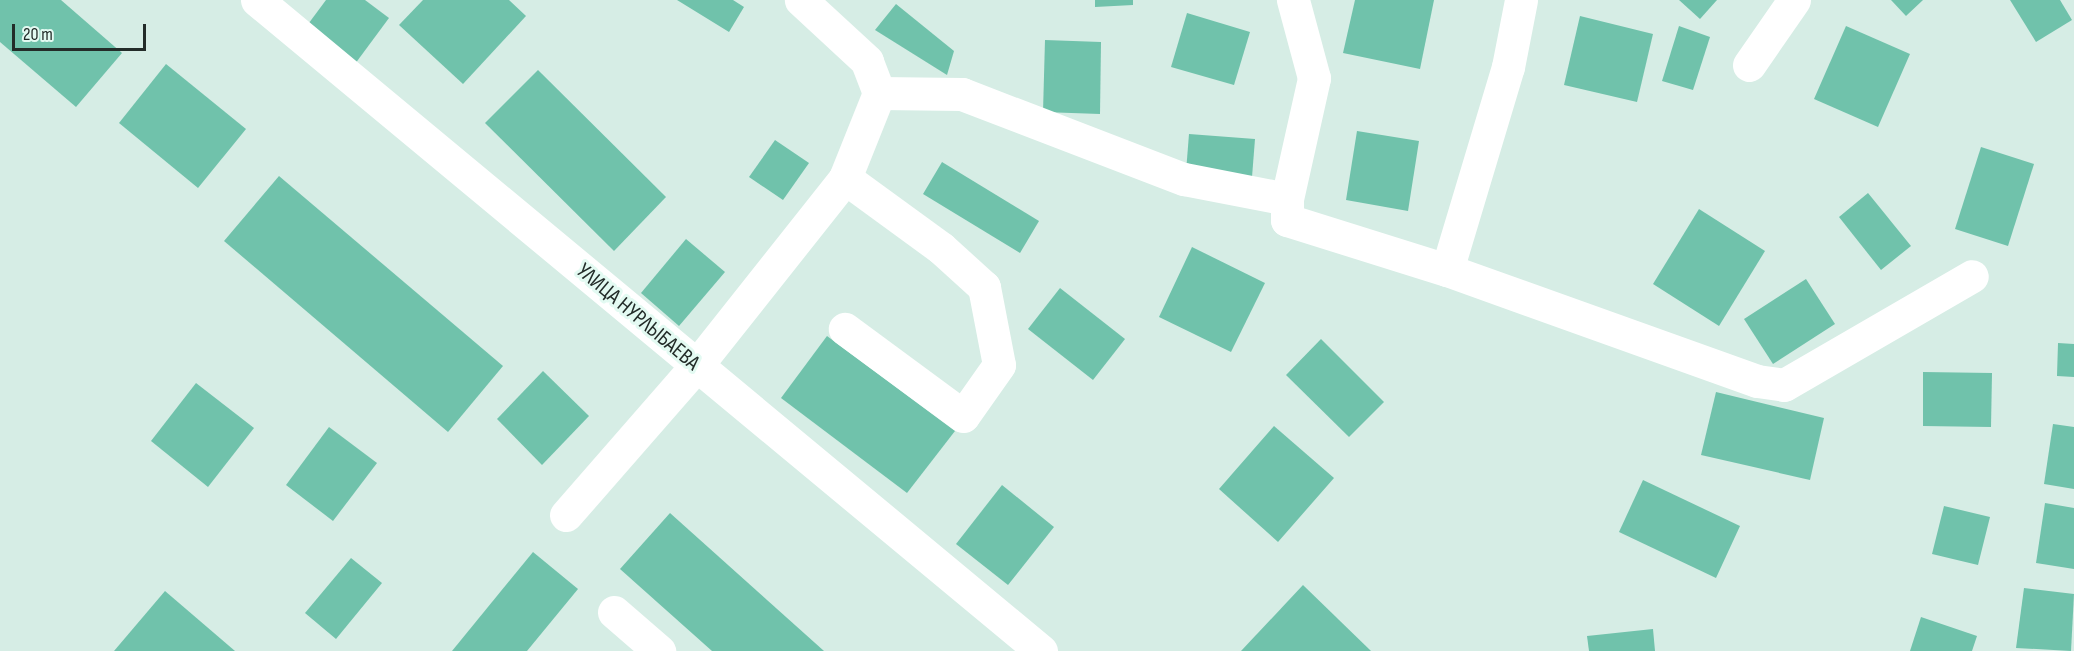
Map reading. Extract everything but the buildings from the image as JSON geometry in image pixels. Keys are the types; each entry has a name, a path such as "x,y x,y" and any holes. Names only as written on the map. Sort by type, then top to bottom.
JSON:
{"street":[{"name":"УЛИЦА НУРЛЫБАЕВА","path":"257,0 697,365 1023,645"},
{"path":"566,515 697,365 844,178 879,93 867,61 801,0"},
{"path":"1293,0 1314,78 1287,199 1287,220 1447,270 1757,381 1784,385 1972,276"},
{"path":"1447,270 1508,67 1521,0"},
{"path":"1749,65 1794,0"},
{"path":"879,93 962,94 1184,179 1287,199"},
{"path":"844,178 941,248 984,287 999,365 963,416 845,329"},
{"path":"614,612 659,651"}]}
